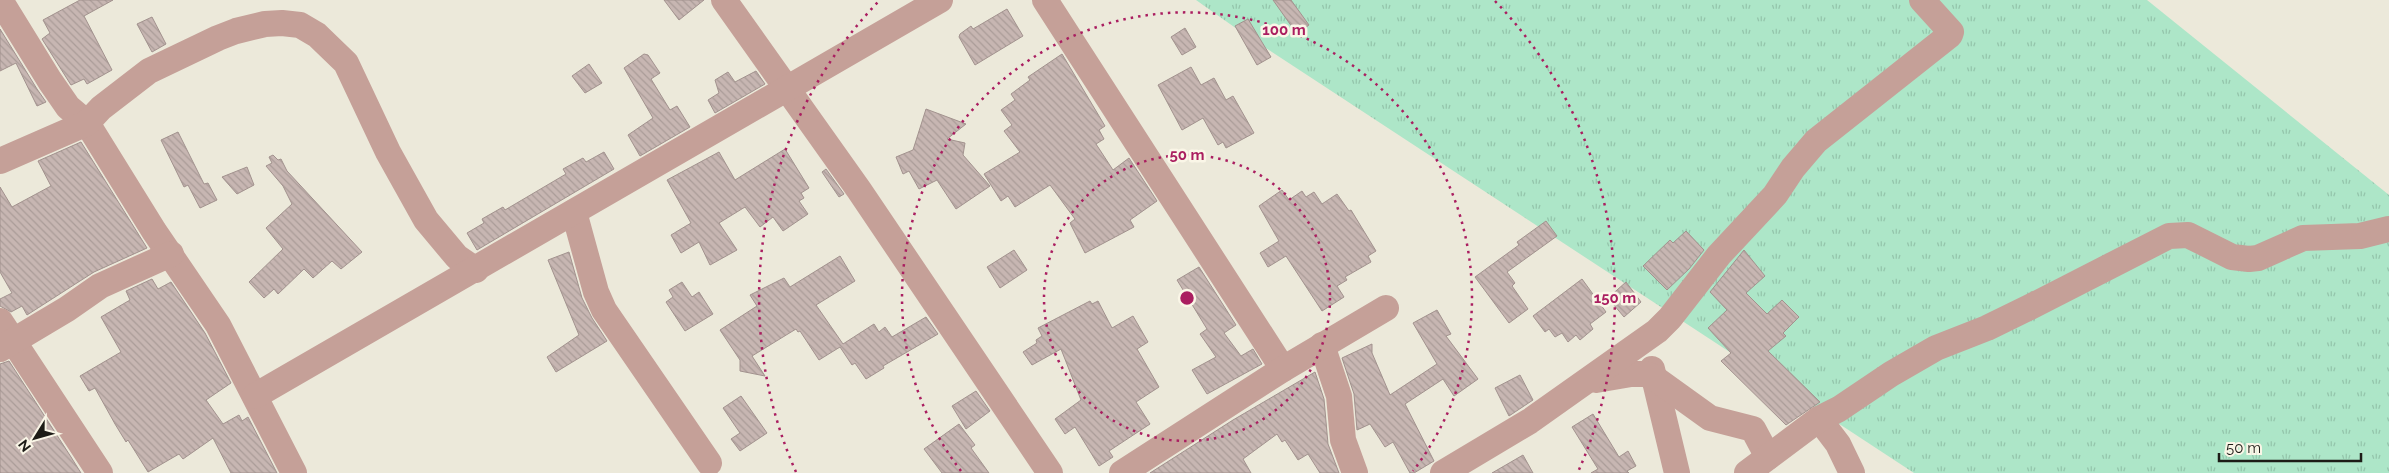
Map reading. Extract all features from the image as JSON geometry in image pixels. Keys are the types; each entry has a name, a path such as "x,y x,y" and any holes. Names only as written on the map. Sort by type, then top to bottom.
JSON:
{"street":[{"path":"0,0 68,107 87,123 170,254 218,325 294,473"},
{"path":"724,0 859,190 1050,473"},
{"path":"255,396 476,270 940,0"},
{"path":"1045,0 1283,369"},
{"path":"1443,473 1478,464 1530,421 1657,332 1719,255 1775,195 1793,168 1816,141 1947,38 1949,29 1922,0"},
{"path":"0,161 87,123 101,108 149,71 186,53 236,31 282,23 300,24 316,35 346,63 388,152 426,220 457,257 476,270"},
{"path":"574,212 596,292 604,310 709,463"},
{"path":"1747,473 1819,419 1840,409 1891,374 1936,348 2013,316 2169,236 2188,235 2232,257 2249,259 2258,258 2303,238 2360,236 2389,228"},
{"path":"100,473 5,337 100,286 170,254"},
{"path":"1122,473 1283,369 1386,308"},
{"path":"1657,332 1652,364 1653,377 1677,473"},
{"path":"1322,345 1339,396 1344,440 1355,473"},
{"path":"1582,383 1631,374 1653,377 1710,418 1753,429 1768,457"},
{"path":"1819,419 1838,444 1852,473"}],"green space":[{"path":"1196,0 2147,0 2389,195 2389,473 1914,473 1237,29"}],"building":[{"path":"80,0 113,0 84,16 112,70 87,84 84,79 71,85 42,39 50,33 43,20"},
{"path":"664,0 704,0 679,20"},
{"path":"1273,0 1291,0 1309,25 1297,34"},
{"path":"1007,9 1023,36 975,65 959,37 960,34 971,26 973,29"},
{"path":"152,17 166,44 152,52 137,24"},
{"path":"1248,19 1271,57 1257,65 1235,26"},
{"path":"1185,28 1196,47 1182,55 1171,37"},
{"path":"0,29 46,102 37,106 16,63 0,71"},
{"path":"644,54 648,55 660,73 651,79 670,110 677,106 690,127 640,156 628,135 653,118 624,68"},
{"path":"1062,54 1105,126 1099,130 1104,139 1096,144 1113,170 1129,158 1157,201 1130,220 1134,227 1085,253 1070,223 1075,219 1050,185 1015,207 1008,196 1001,201 984,174 1020,152 1004,131 1012,125 1001,110 1015,100 1011,94 1030,80 1028,77"},
{"path":"589,64 602,83 585,93 572,76"},
{"path":"1191,67 1201,85 1214,78 1226,100 1233,96 1254,133 1226,148 1223,142 1218,145 1203,118 1182,130 1158,85"},
{"path":"756,71 765,84 715,113 708,100 719,93 715,80 728,72 735,82"},
{"path":"926,109 966,124 947,139 965,143 963,155 990,186 956,209 937,180 919,189 909,171 903,174 896,157 913,150"},
{"path":"178,132 204,184 208,183 217,200 200,208 188,185 184,187 161,140"},
{"path":"81,142 147,248 94,272 27,315 22,306 11,312 0,306 0,299 12,293 0,272 0,187 12,207 51,186 38,161"},
{"path":"785,149 809,188 801,193 804,198 799,201 808,214 783,231 773,217 760,227 745,207 719,223 737,250 710,265 699,242 681,253 671,235 691,223 667,180 719,152 735,180"},
{"path":"604,152 614,169 477,250 467,233 484,223 482,219 503,207 505,210 566,174 563,169 583,158 586,162"},
{"path":"273,155 278,160 281,159 287,171 362,252 341,269 332,261 313,278 304,269 278,294 274,289 264,298 249,282 283,249 266,228 292,204 283,186 266,166 272,163 269,157"},
{"path":"247,167 254,185 237,194 222,177"},
{"path":"826,169 844,194 839,197 822,172"},
{"path":"1282,190 1289,200 1302,191 1306,197 1314,192 1322,204 1337,194 1349,211 1351,210 1376,251 1368,256 1371,262 1345,277 1347,280 1337,286 1344,297 1322,311 1286,256 1268,267 1260,253 1279,241 1259,206"},
{"path":"1546,221 1557,236 1507,272 1515,283 1512,286 1528,309 1509,323 1475,277 1519,245 1517,242"},
{"path":"1686,231 1704,250 1689,269 1667,290 1643,266 1670,240 1673,243"},
{"path":"1014,250 1027,270 1000,288 987,267"},
{"path":"1744,250 1765,276 1746,293 1767,314 1782,300 1799,317 1783,333 1786,336 1768,351 1820,402 1786,425 1721,361 1731,353 1708,328 1727,310 1710,292"},
{"path":"569,252 582,298 607,341 556,372 547,357 579,335 548,260"},
{"path":"840,256 855,281 816,305 843,344 874,324 879,332 885,327 892,337 926,317 938,334 883,366 884,368 866,379 855,363 852,365 840,347 819,360 800,331 798,332 796,329 752,356 765,376 740,371 740,360 720,330 757,306 750,295 784,278 790,287"},
{"path":"1199,267 1236,325 1224,333 1241,356 1253,349 1262,364 1207,394 1192,370 1216,357 1200,334 1207,329 1177,280"},
{"path":"152,279 158,289 171,282 205,333 231,383 206,400 223,424 239,415 242,421 248,417 277,473 231,473 213,438 183,459 179,454 148,472 128,440 126,442 95,388 89,391 80,376 121,352 101,317 130,300 126,291"},
{"path":"1582,279 1606,312 1590,324 1593,329 1580,340 1576,335 1568,342 1562,333 1555,337 1549,329 1545,332 1533,316"},
{"path":"682,282 692,297 699,292 713,314 685,331 666,302 673,297 669,290"},
{"path":"1626,282 1641,302 1624,317 1608,298"},
{"path":"1090,301 1092,304 1098,301 1112,328 1133,316 1148,342 1137,349 1159,387 1136,402 1150,424 1109,451 1113,457 1099,466 1075,427 1065,434 1055,419 1081,400 1061,349 1032,365 1023,352 1037,343 1036,340 1042,336 1038,328"},
{"path":"1437,310 1451,334 1446,336 1478,379 1454,396 1443,379 1405,404 1434,461 1414,473 1410,473 1393,442 1385,447 1370,424 1357,430 1354,394 1342,358 1372,344 1372,353 1390,395 1437,364 1413,323"},
{"path":"9,361 81,473 0,473 0,364"},
{"path":"1315,372 1324,399 1328,444 1339,473 1320,473 1308,454 1298,460 1285,440 1282,442 1277,434 1243,459 1251,473 1150,473 1233,420"},
{"path":"1520,375 1533,400 1509,416 1495,388"},
{"path":"976,391 990,411 966,429 952,406"},
{"path":"741,396 767,433 740,451 731,439 740,433 723,408"},
{"path":"1593,414 1619,457 1628,451 1636,466 1627,471 1629,473 1591,473 1598,469 1572,427"},
{"path":"959,424 975,445 971,448 989,473 942,473 924,449"},
{"path":"1523,455 1533,473 1492,473"}]}
